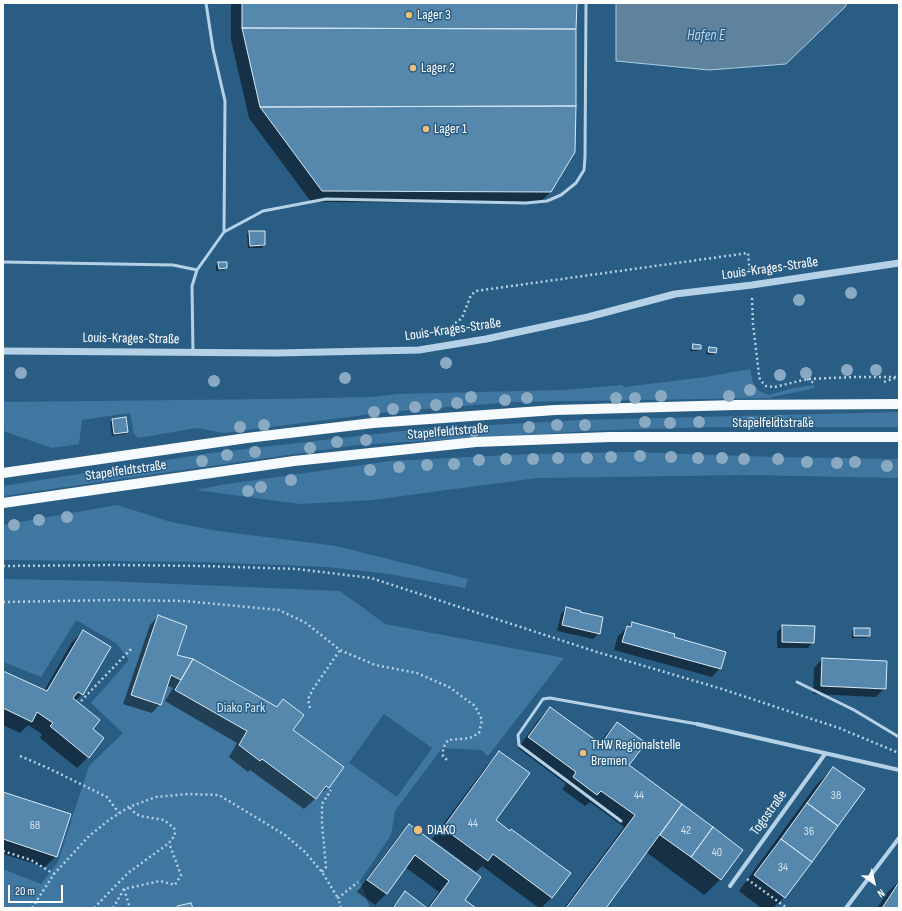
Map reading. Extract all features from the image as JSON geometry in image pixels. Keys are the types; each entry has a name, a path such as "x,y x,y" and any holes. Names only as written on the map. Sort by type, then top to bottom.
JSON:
{"main road":[{"name":"Stapelfeldtstraße","path":"3,473 247,438 373,423 555,410 736,405 899,404"},
{"name":"Stapelfeldtstraße","path":"3,503 294,461 476,442 610,437 899,437"}],"street":[{"name":"Louis-Krages-Straße","path":"3,351 276,353 419,350 486,339 574,320 675,294 752,285 899,263"},
{"path":"697,724 899,770"},
{"name":"Togostraße","path":"730,886 825,754"},
{"path":"846,908 899,838"}],"lane":[{"path":"206,3 213,49 225,101 224,232"},
{"path":"193,353 192,286 197,270 224,232 263,210 326,199 526,203 547,201 561,195 576,184 584,170 586,3"},
{"path":"3,262 173,264 197,270"},
{"path":"797,682 854,710 899,737"},
{"path":"621,821 519,745 518,735 543,699 550,698 697,724"}],"path":[{"path":"443,332 462,318 471,295 476,291 748,253 752,285 753,324 760,380 766,386 775,387 807,379 898,377"},
{"path":"884,382 898,377"},
{"path":"807,379 814,383"},
{"path":"3,566 116,565 297,569 371,578 596,652 736,694 839,728 899,753"},
{"path":"3,602 118,600 185,601 279,610 306,623 340,650 375,665 417,673 449,687 475,706 482,720 479,732 470,738 448,740 443,748 444,756 448,761"},
{"path":"81,701 133,647"},
{"path":"310,708 308,699 313,689 340,650"},
{"path":"20,756 107,797 119,814"},
{"path":"322,872 326,867 322,824 322,804 331,790"},
{"path":"32,908 54,874 89,836 119,814 130,807 156,797 188,794 219,795 285,835 305,852 322,872 338,898 341,908"},
{"path":"94,908 128,873 169,843 175,835 174,828 164,820 140,816 130,807"},
{"path":"113,908 124,889 160,881 175,885 181,875 169,843"},
{"path":"3,851 31,860 54,874"},
{"path":"739,873 787,908"},
{"path":"338,898 358,882"},
{"path":"124,889 130,908"}],"green space":[{"path":"750,369 753,383 759,391 768,395 794,388 814,385 815,388 768,398 514,402 388,412 224,433 197,428 138,438 134,434 130,413 82,420 79,444 52,448 3,431 3,402 373,397 399,394 563,390 622,385 624,387 705,377"},
{"path":"899,412 899,427 719,427 606,430 357,445 3,496 3,486 211,453 420,429 579,420"},
{"path":"632,452 775,457 899,459 899,478 748,475 537,478 372,500 300,504 196,490 220,485 390,461 529,454"},
{"path":"117,505 171,522 218,531 336,546 468,579 465,588 389,574 327,567 204,562 3,560 3,525"},
{"name":"Diako Park","path":"3,579 105,581 340,591 385,624 564,658 488,756 481,750 442,748 395,811 391,835 360,881 370,908 3,908 3,869 41,884 58,862 89,766 123,733 91,703 129,660 116,643 76,620 41,677 3,662","holes":["384,714 432,748 397,797 349,763"]}],"water":[{"name":"Hafen E","path":"616,3 847,3 845,7 786,64 709,70 616,61"}],"building":[{"name":"Lager 3","path":"242,3 577,3 576,29 242,28"},
{"name":"Lager 2","path":"242,28 576,29 576,106 260,107"},
{"name":"Lager 1","path":"576,106 575,152 551,192 322,191 260,107"},
{"path":"249,231 265,231 265,245 250,246"},
{"path":"218,262 227,262 227,268 219,269"},
{"path":"693,344 701,345 701,349 692,349"},
{"path":"709,347 717,348 716,353 708,352"},
{"path":"126,417 128,432 114,434 112,419"},
{"path":"566,607 603,617 600,634 562,625"},
{"path":"158,615 187,626 177,655 193,659 181,680 171,675 161,705 131,695"},
{"path":"632,622 675,634 674,637 726,652 721,669 622,642 627,626 631,627"},
{"path":"782,625 815,626 814,643 782,642"},
{"path":"854,628 870,628 870,636 854,636"},
{"path":"83,630 111,647 83,695 78,692 73,698 100,720 93,729 104,738 89,758 50,726 53,723 37,712 32,722 3,708 3,671 47,691"},
{"path":"822,658 887,661 886,689 821,686"},
{"path":"193,659 277,707 283,699 304,715 293,730 344,767 329,788 326,786 316,799 262,759 260,761 239,745 247,731 175,690"},
{"path":"550,707 601,744 617,722 646,743 629,765 682,804 606,908 566,908 635,815 601,791 597,795 573,777 576,772 528,737"},
{"path":"499,751 530,773 496,820 510,831 511,829 571,873 552,898 493,854 488,861 443,828"},
{"path":"833,767 865,789 838,826 807,803"},
{"path":"3,792 71,814 57,857 3,839"},
{"path":"807,803 838,826 812,862 781,839"},
{"path":"682,804 713,827 691,857 660,835"},
{"path":"409,824 481,877 465,900 476,908 429,908 449,881 415,855 387,894 367,880"},
{"path":"713,827 743,850 721,880 691,857"},
{"path":"781,839 812,862 785,898 754,875"},
{"path":"899,882 899,908 882,908 888,899"},
{"path":"405,891 427,908 393,908"},
{"path":"191,903 193,908 177,908 177,906"}],"place":[{"name":"Lager 3","path":"409,15"},
{"name":"Lager 2","path":"413,68"},
{"name":"Lager 1","path":"426,129"},
{"name":"THW Regionalstelle Bremen","path":"583,753"},
{"name":"DIAKO","path":"418,830"}]}
